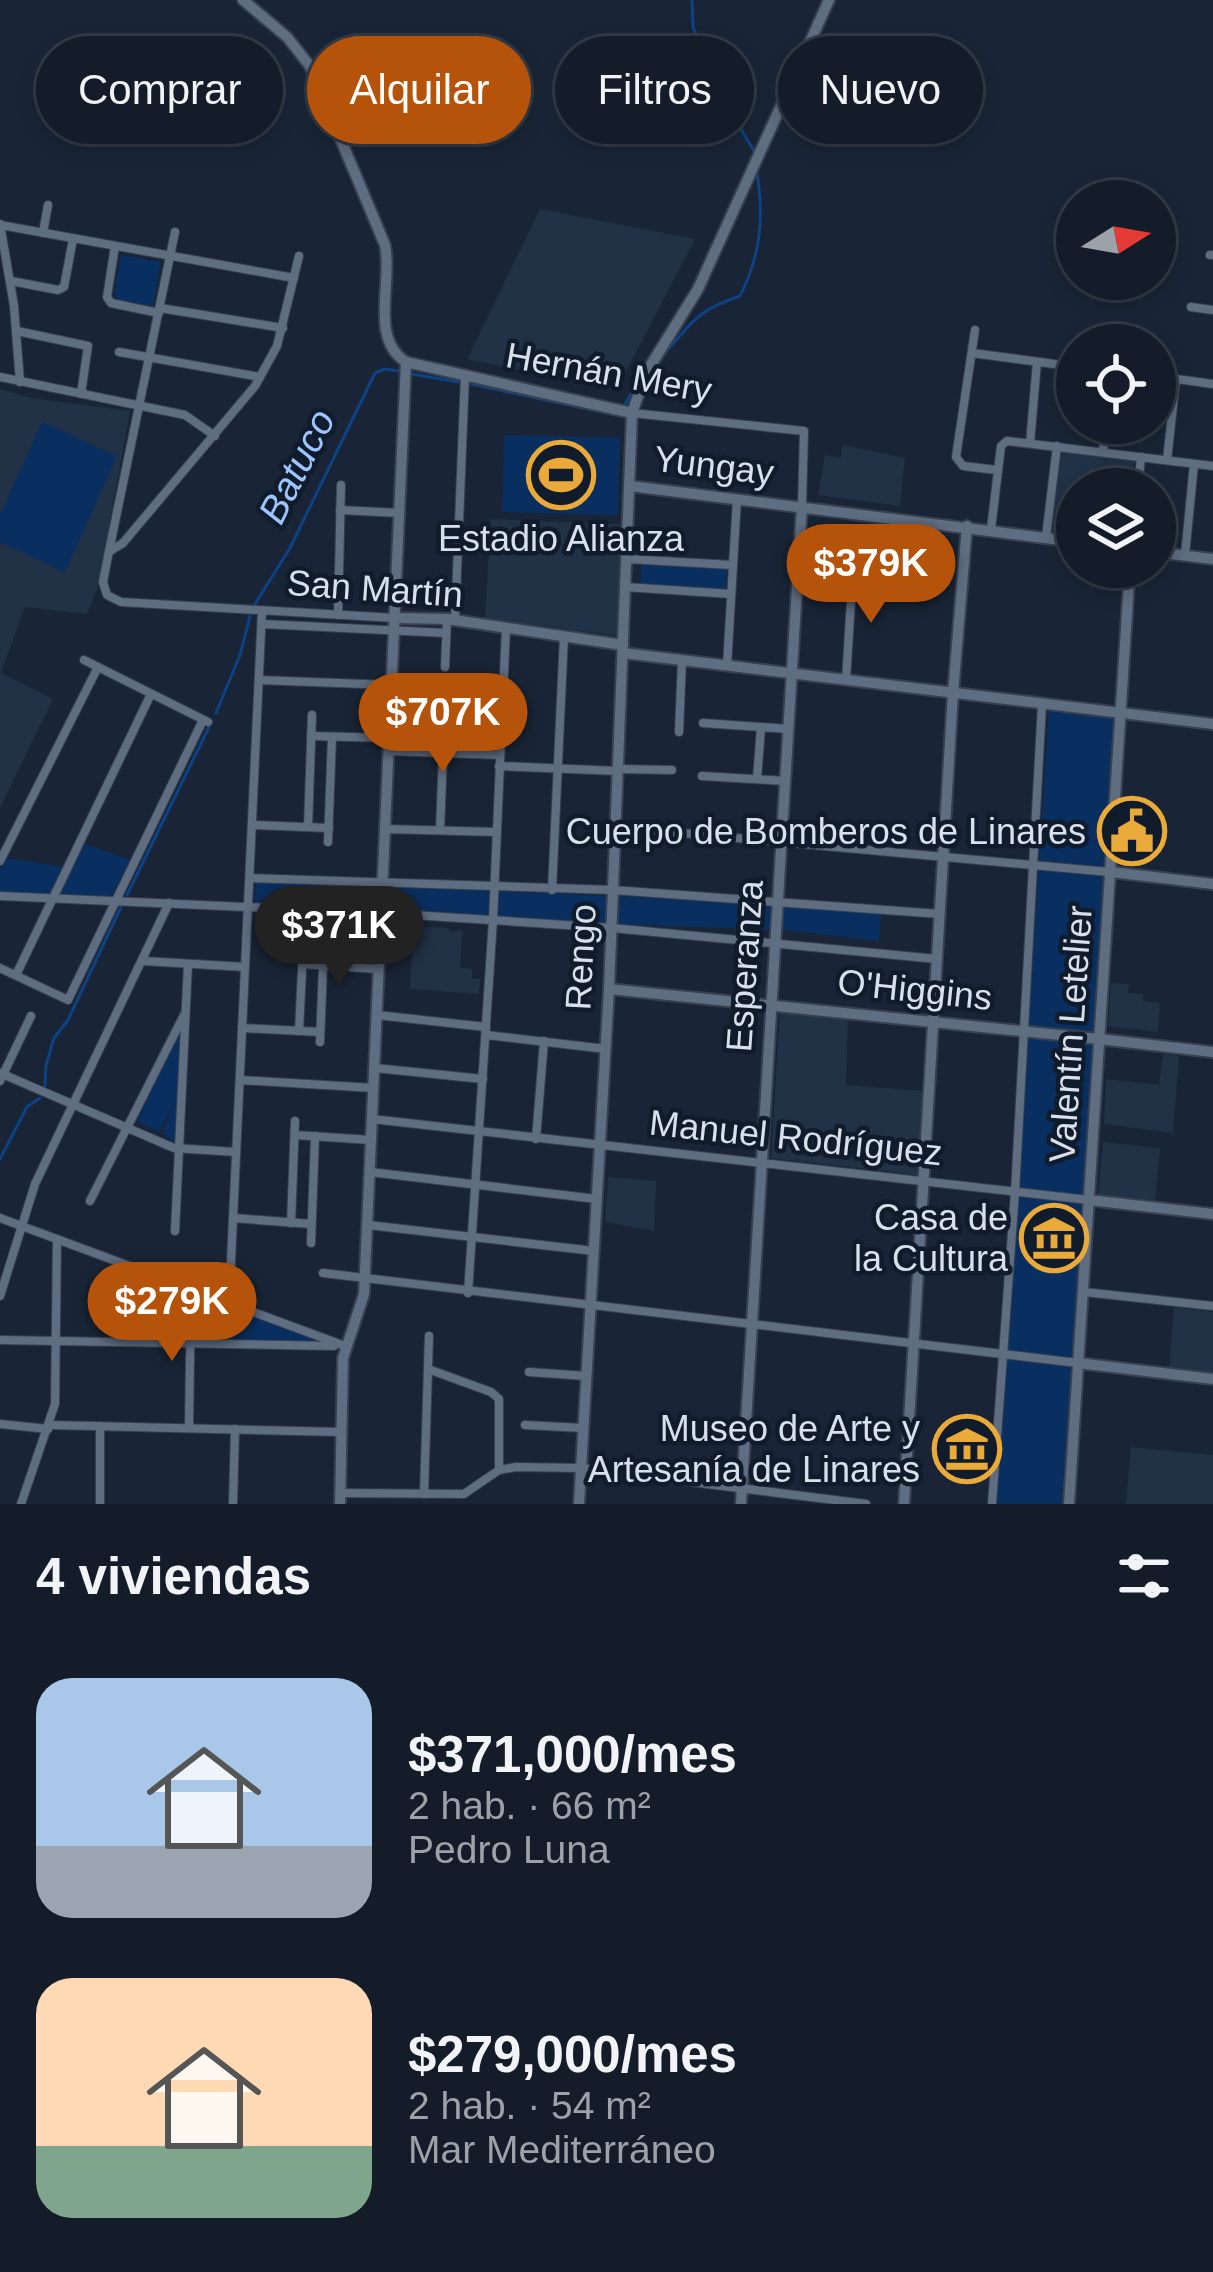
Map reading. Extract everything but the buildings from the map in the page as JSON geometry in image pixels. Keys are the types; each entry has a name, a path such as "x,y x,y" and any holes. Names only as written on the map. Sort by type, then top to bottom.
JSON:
{"street":[{"path":"243,0 296,46 326,99 386,245 385,339 406,362 365,1281 362,1306 345,1346 340,1498 464,1494 510,1467 581,1468 866,1504"},
{"name":"Rengo","path":"579,1504 614,890 632,412 646,373 688,308 830,0"},
{"path":"43,233 48,206"},
{"path":"20,382 0,225 294,278"},
{"path":"109,551 175,232"},
{"path":"10,281 60,289 73,238"},
{"path":"116,246 107,298 111,303 283,328"},
{"path":"109,551 123,543 260,376 283,328 299,256"},
{"path":"1191,307 1213,310"},
{"path":"975,330 956,457 963,466 997,470"},
{"path":"17,331 88,346 81,394"},
{"path":"118,352 260,376"},
{"path":"972,353 1056,364"},
{"name":"Hernán Mery","path":"406,362 632,412 804,431"},
{"path":"1030,443 1037,362"},
{"path":"445,667 465,375"},
{"path":"0,377 190,417 214,436"},
{"path":"1176,379 1213,384"},
{"name":"Esperanza","path":"741,1504 804,431"},
{"path":"991,530 1001,446 1007,441 1213,466"},
{"path":"1102,452 1103,444"},
{"path":"1167,460 1169,444"},
{"path":"1046,537 1057,446"},
{"path":"1140,468 1141,457"},
{"path":"1185,555 1194,464"},
{"path":"338,615 341,485"},
{"name":"Yungay","path":"629,486 1056,539"},
{"path":"728,666 737,498"},
{"path":"340,510 399,513"},
{"path":"904,1504 967,526"},
{"name":"San Martín","path":"109,551 103,587 110,598 121,602 338,615 394,624"},
{"path":"1176,554 1213,559"},
{"path":"627,559 733,565"},
{"path":"799,564 865,569"},
{"path":"846,680 853,569"},
{"path":"626,587 731,595"},
{"name":"Valentín Letelier","path":"1070,1504 1129,588"},
{"path":"229,1303 262,611"},
{"name":"San Martín","path":"262,624 506,628 682,660 1213,724"},
{"path":"468,1293 493,920 506,628"},
{"path":"552,890 564,636"},
{"path":"0,968 68,1000 206,721 84,660"},
{"path":"679,732 682,660"},
{"path":"0,861 98,667"},
{"path":"260,680 391,685"},
{"path":"16,975 151,694"},
{"path":"432,702 502,704"},
{"path":"992,1504 1042,704"},
{"path":"308,827 312,715"},
{"path":"703,723 789,729"},
{"path":"757,779 761,727"},
{"path":"311,736 557,768 672,770"},
{"path":"328,842 332,736"},
{"path":"440,830 443,753"},
{"path":"702,776 785,781"},
{"path":"252,825 329,828"},
{"path":"616,827 944,854 1213,884"},
{"path":"385,829 496,832"},
{"path":"250,878 614,890 940,914"},
{"path":"0,896 493,920 938,958"},
{"path":"0,1297 35,1184 170,904"},
{"path":"299,1031 303,950"},
{"path":"143,961 245,967"},
{"path":"176,1231 188,964"},
{"path":"302,964 379,968"},
{"path":"242,1028 320,1037 323,965"},
{"name":"O'Higgins","path":"609,988 1213,1052"},
{"path":"90,1201 186,1012"},
{"path":"377,1015 606,1049"},
{"path":"31,1016 1,1076 179,1149 236,1152"},
{"path":"536,1139 544,1041"},
{"path":"375,1068 483,1079"},
{"path":"240,1080 374,1088"},
{"name":"Manuel Rodríguez","path":"372,1119 1213,1214"},
{"path":"291,1223 296,1121"},
{"path":"295,1135 371,1140"},
{"path":"311,1243 315,1136"},
{"path":"370,1172 597,1199"},
{"path":"0,1218 345,1346"},
{"path":"233,1218 311,1224"},
{"path":"368,1225 594,1251"},
{"path":"21,1504 56,1395 57,1239"},
{"path":"323,1273 1213,1378"},
{"path":"190,1428 191,1289"},
{"path":"1084,1292 1213,1306"},
{"path":"424,1494 429,1336"},
{"path":"0,1340 345,1346"},
{"path":"428,1369 496,1394 501,1409 499,1471"},
{"path":"529,1372 586,1376"},
{"path":"0,1424 340,1432"},
{"path":"525,1425 583,1428"},
{"path":"100,1426 100,1504"},
{"path":"233,1504 235,1429"}],"shaded area":[{"path":"540,209 695,239 616,391 467,359"},
{"path":"121,255 161,262 153,306 118,300 114,294"},
{"path":"0,389 31,398 130,411 98,587 87,614 25,607 1,673 53,699 0,808"},
{"path":"42,422 117,456 65,572 0,542 0,515"},
{"name":"Estadio Alianza","path":"504,435 620,438 618,515 502,512"},
{"path":"842,445 905,458 900,506 818,495 825,455 841,458"},
{"path":"1059,449 1134,457 1133,468 1057,468"},
{"path":"1056,485 1056,533 1052,532"},
{"path":"491,519 620,524 619,636 485,618"},
{"path":"642,563 727,567 725,592 640,586"},
{"path":"1049,710 1114,718 1066,1504 997,1504"},
{"path":"85,844 131,860 111,897 56,896"},
{"path":"5,858 65,867 51,895 0,892"},
{"path":"256,881 608,896 606,923 255,903"},
{"path":"617,896 881,914 879,941 786,930 615,924"},
{"path":"413,926 462,930 460,968 472,969 472,978 480,979 479,994 410,989"},
{"path":"1111,983 1129,984 1128,993 1160,1003 1158,1032 1108,1026"},
{"path":"780,1010 848,1016 846,1085 923,1091 917,1175 771,1158"},
{"path":"184,1022 177,1145 162,1133 176,1099 159,1132 137,1121"},
{"path":"1163,1054 1179,1056 1173,1133 1104,1124 1106,1079 1159,1085"},
{"path":"1103,1142 1160,1148 1155,1201 1098,1195"},
{"path":"608,1177 656,1181 654,1231 605,1222"},
{"path":"195,1294 333,1343 193,1341"},
{"path":"1174,1307 1213,1312 1213,1374 1169,1368"},
{"path":"1131,1447 1213,1455 1213,1504 1126,1504"}],"waterway":[{"name":"Batuco","path":"692,0 693,27 717,89 754,151"},
{"name":"Batuco","path":"662,356 703,313 740,296 759,236 757,173"},
{"name":"Batuco","path":"255,604 290,548 375,373 398,371"},
{"name":"Batuco","path":"412,374 458,382"},
{"name":"Batuco","path":"625,404 639,380"},
{"name":"Batuco","path":"471,384 620,416"},
{"name":"Batuco","path":"216,713 250,616"},
{"name":"Batuco","path":"127,895 212,721"},
{"name":"Batuco","path":"45,1086 54,1038 68,1020 121,907"},
{"name":"Batuco","path":"0,1159 27,1107 40,1098"}],"place":[{"name":"Estadio Alianza","path":"561,475"},
{"name":"Cuerpo de Bomberos de Linares","path":"1132,831"},
{"name":"Casa de la Cultura","path":"1054,1238"},
{"name":"Museo de Arte y Artesanía de Linares","path":"967,1449"}]}
